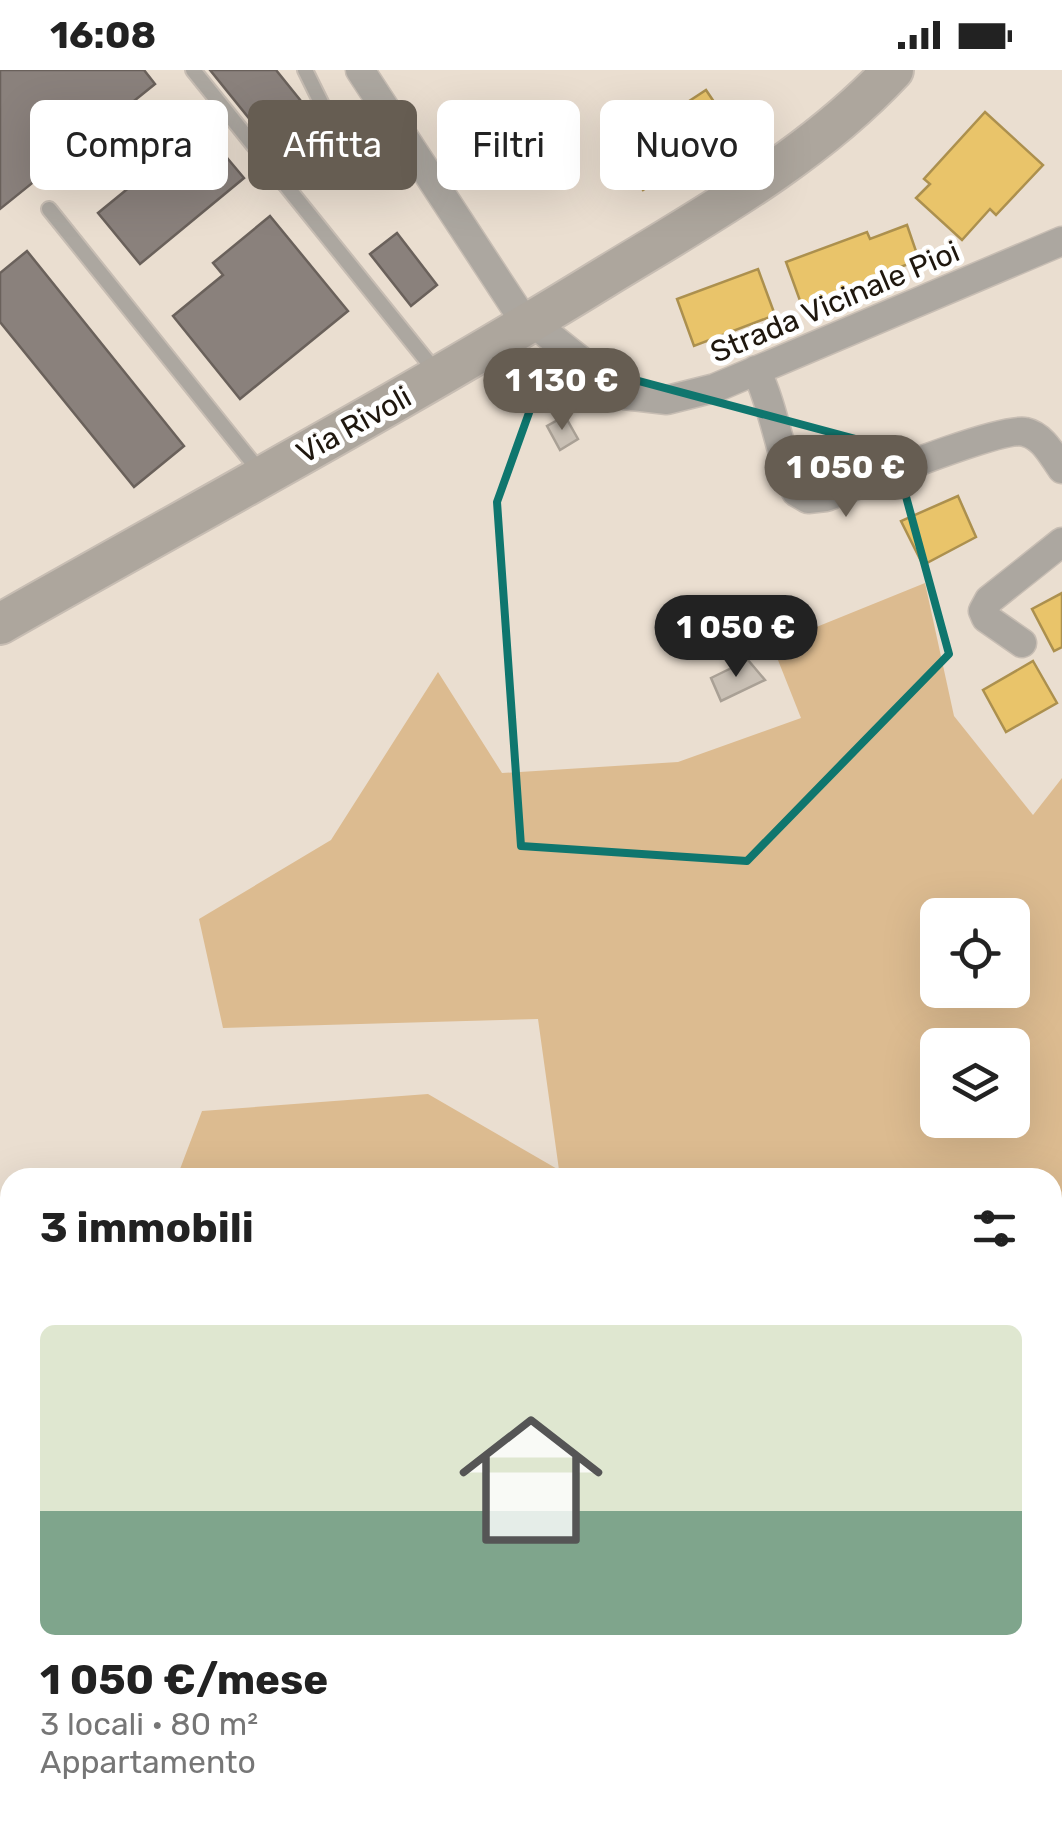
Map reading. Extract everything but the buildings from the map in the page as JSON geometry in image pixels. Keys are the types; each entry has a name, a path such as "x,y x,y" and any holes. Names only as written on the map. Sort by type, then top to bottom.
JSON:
{"street":[{"name":"Strada Vicinale Pioi","path":"360,70 506,296 603,382 645,400 667,400 716,388 1062,241"},
{"name":"Via Rivoli","path":"0,624 533,322 766,176 844,117 893,70"},
{"path":"756,370 774,407 788,474 796,492 808,499 1020,430 1038,437 1062,469"},
{"path":"1022,643 986,618 984,611 989,600 1062,542"}],"lane":[{"path":"193,70 248,139"},
{"path":"306,70 320,100"},
{"path":"289,190 440,376"},
{"path":"48,208 264,476"}],"highlighted area":[{"path":"549,357 893,449 949,654 747,861 521,846 497,502"}],"shaded area":[{"path":"925,583 954,716 1033,815 1062,778 1062,1168 559,1168 538,1019 223,1028 199,919 331,840 438,672 502,773 678,762 801,718 772,645"},
{"path":"428,1094 556,1168 180,1168 202,1111"}]}
